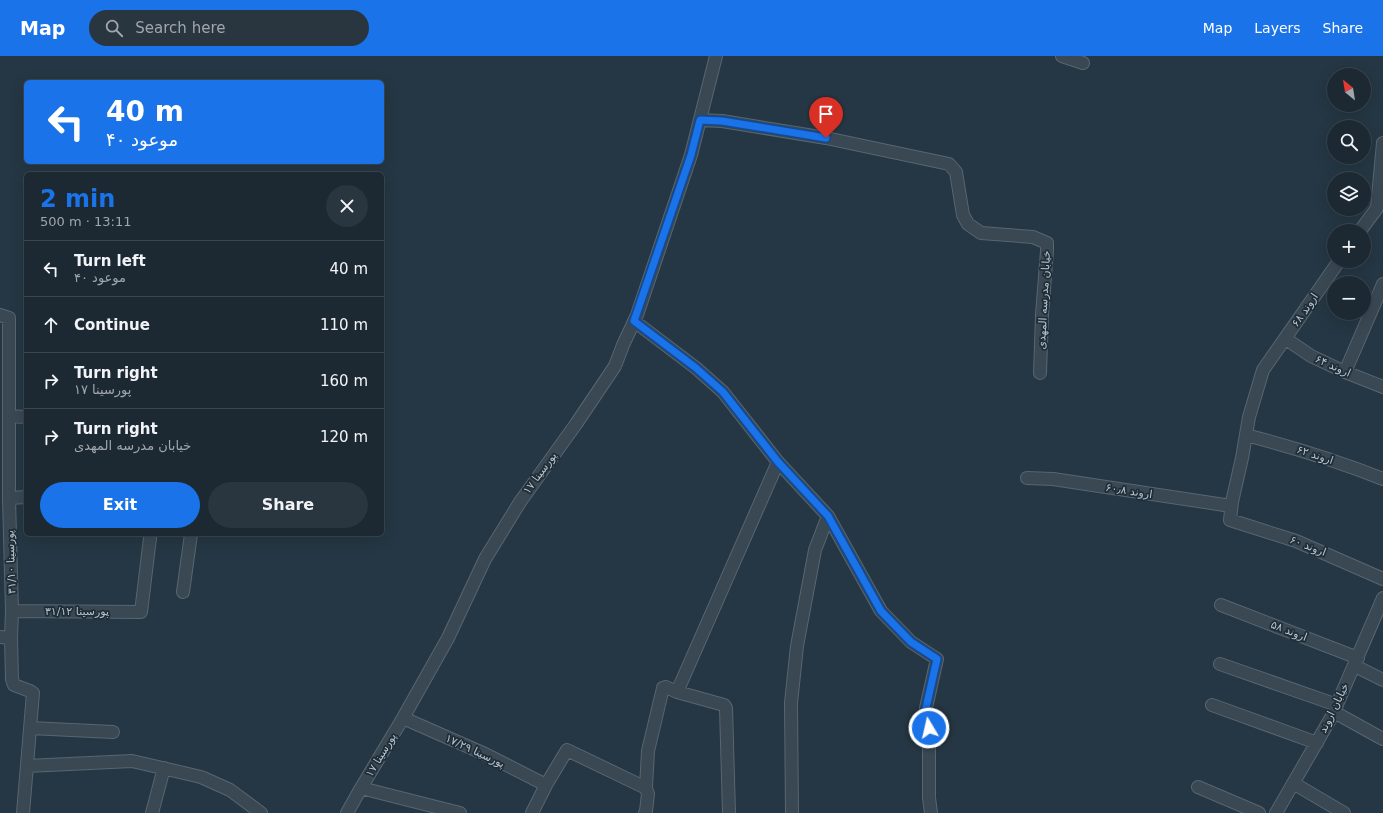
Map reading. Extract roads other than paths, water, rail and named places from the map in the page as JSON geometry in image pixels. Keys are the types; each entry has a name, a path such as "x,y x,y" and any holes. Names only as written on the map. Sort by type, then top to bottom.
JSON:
{"street":[{"name":"پورسینا ۱۷","path":"347,813 448,638 485,559 520,502 576,424 615,366 634,321 691,155 716,56"},
{"path":"1062,56 1083,63"},
{"name":"خیابان مدرسه المهدی","path":"700,120 722,121 826,138 949,164 956,172 963,214 968,224 981,233 1033,237 1047,243 1048,251 1042,315 1040,373"},
{"path":"1365,224 1377,208 1383,142"},
{"name":"اروند ۶۸","path":"1230,520 1231,506 1249,417 1263,370 1334,268"},
{"path":"1345,372 1383,284"},
{"name":"پورسینا ۳۱/۱۰","path":"4,316 9,416 9,498 12,611 5,638 14,685 33,693 30,728"},
{"path":"634,321 690,364 723,392 778,462 828,516 881,611 911,642 937,659 926,708 929,728 929,798 931,813"},
{"name":"اروند ۶۴","path":"1286,339 1311,356 1345,372 1383,387"},
{"path":"9,416 24,417"},
{"name":"اروند ۶۲","path":"1246,435 1289,446 1361,470 1383,479"},
{"path":"677,692 778,462"},
{"name":"اروند ۶۰٫۸","path":"1027,478 1053,479 1231,506"},
{"path":"9,498 24,497"},
{"path":"792,813 791,703 797,646 815,550 828,516"},
{"name":"اروند ۶۰","path":"1230,520 1296,541 1383,579"},
{"path":"183,592 191,536"},
{"name":"پورسینا ۳۱/۱۲","path":"12,611 141,612 150,538"},
{"name":"خیابان اروند","path":"1276,813 1335,708 1383,598"},
{"name":"اروند ۵۸","path":"1221,605 1356,662 1383,680"},
{"path":"1220,664 1335,708 1383,739"},
{"path":"645,813 648,794 646,788 648,751 663,688 666,687 677,692 724,705 726,708 729,813"},
{"path":"1212,705 1316,743"},
{"name":"پورسینا ۱۷/۲۹","path":"403,718 485,754 546,786"},
{"path":"23,813 30,728 113,732"},
{"path":"532,813 567,750 646,788"},
{"path":"27,766 132,761 201,777 230,790 261,813"},
{"path":"152,813 164,768"},
{"path":"1293,783 1344,813"},
{"path":"1198,787 1259,813"},
{"path":"361,788 460,813"}]}
